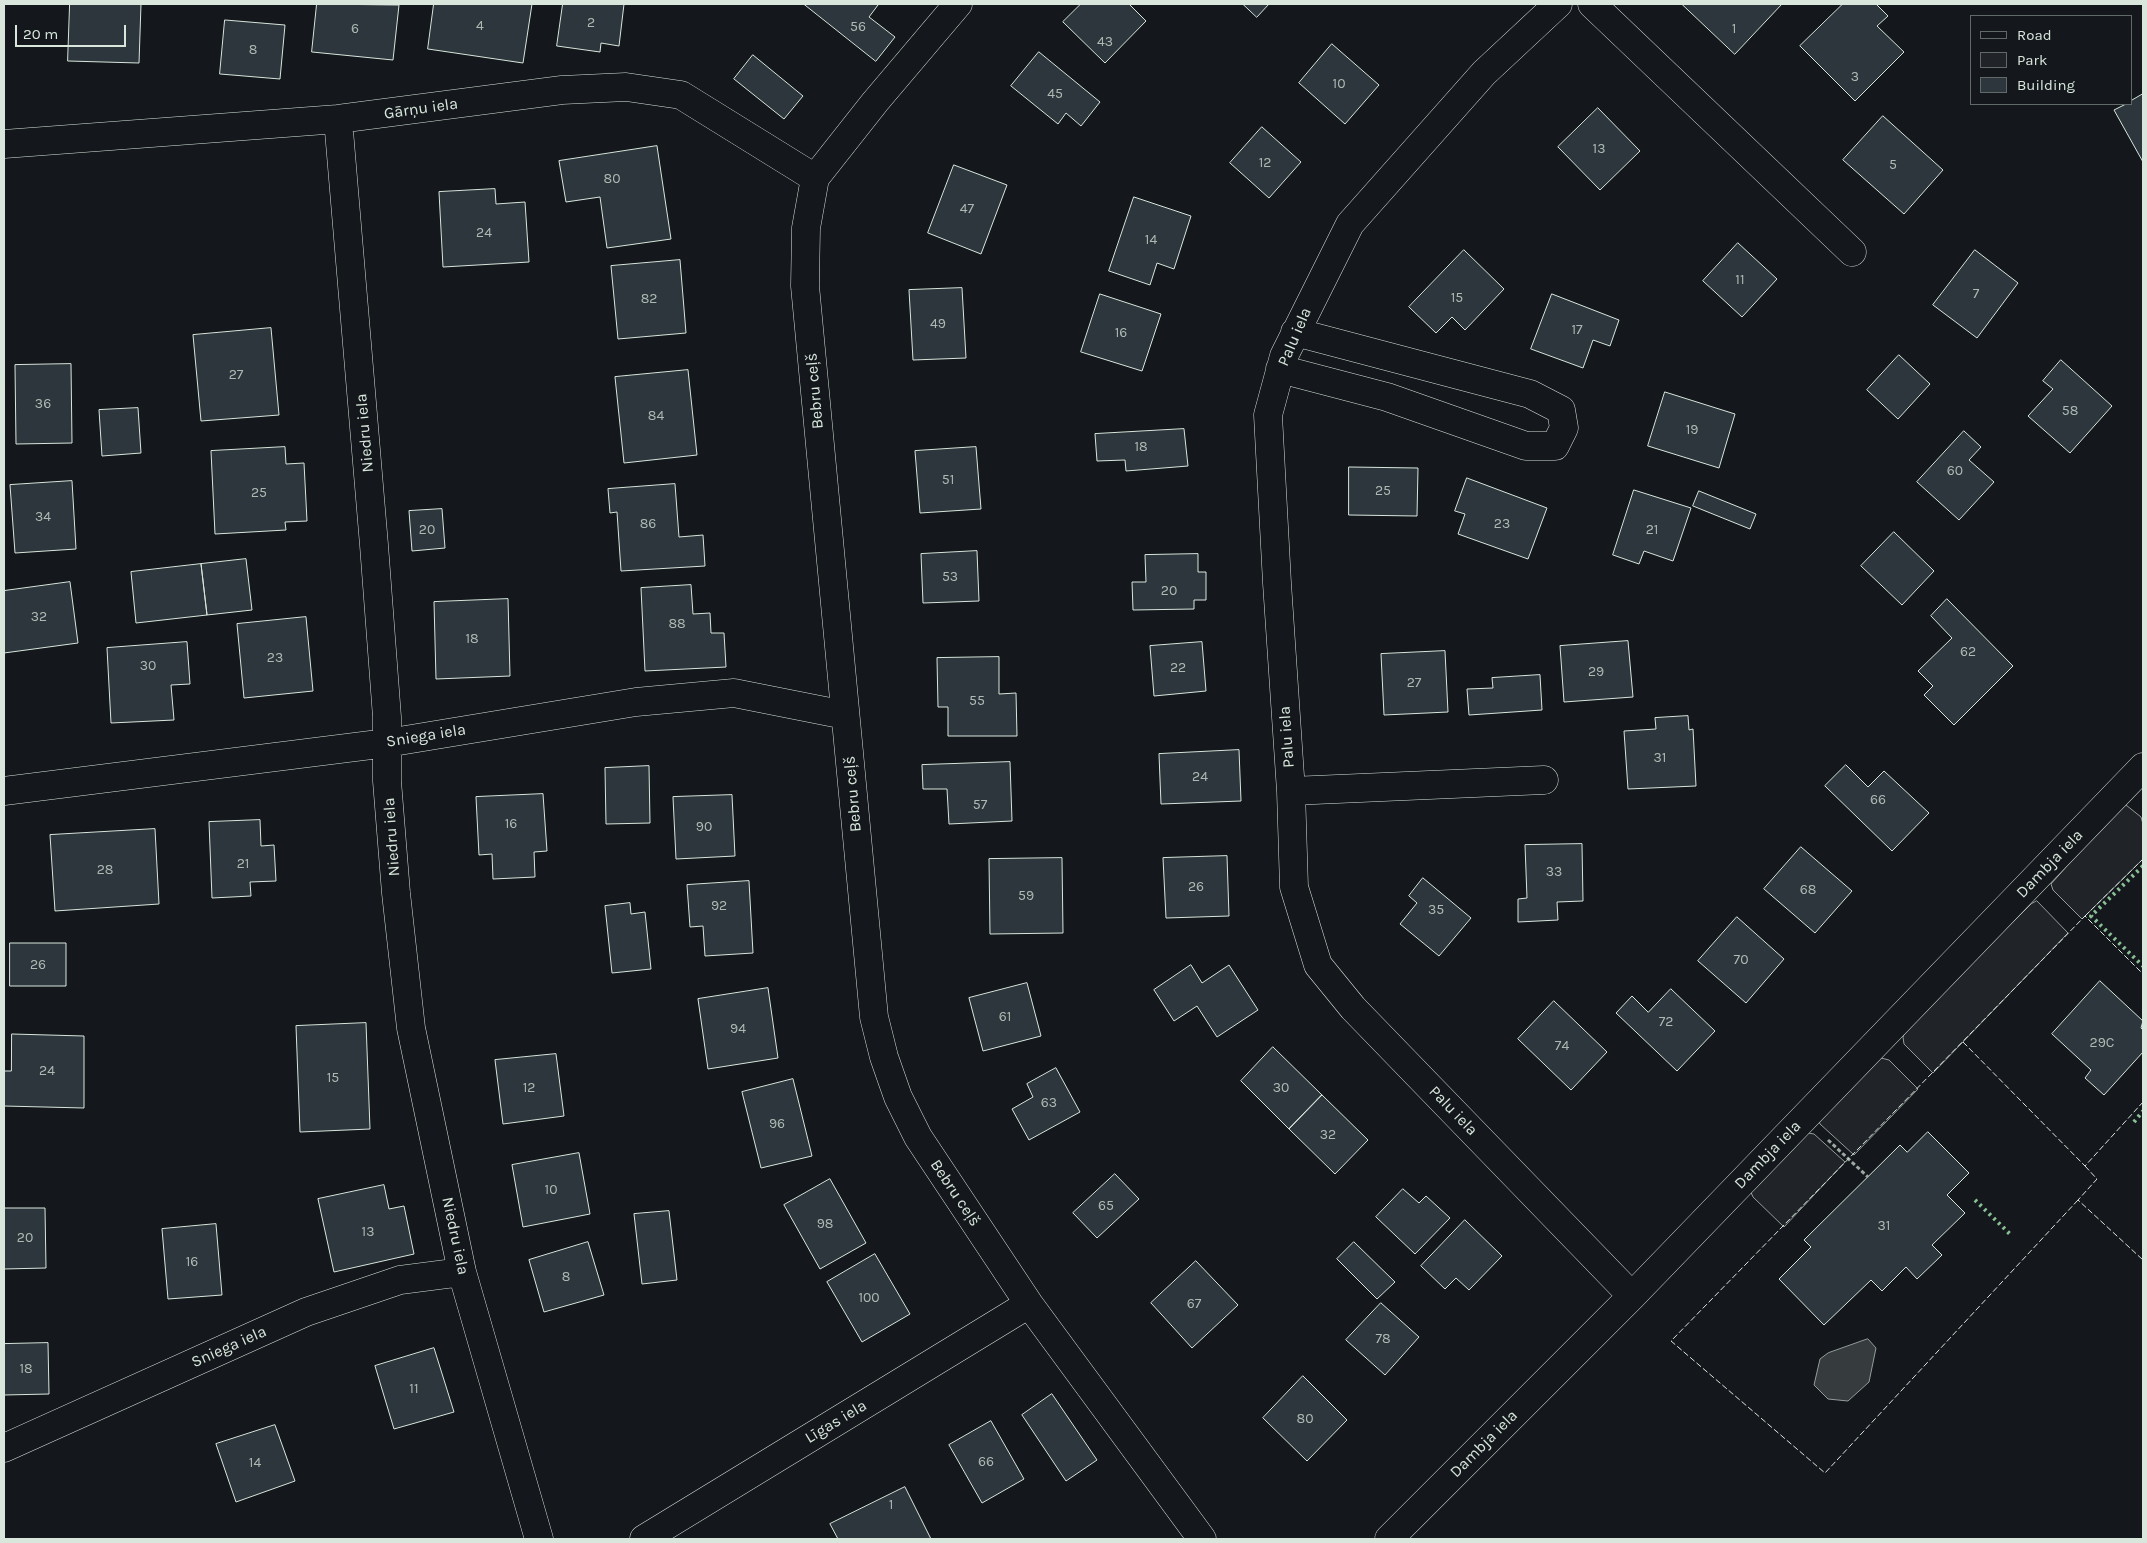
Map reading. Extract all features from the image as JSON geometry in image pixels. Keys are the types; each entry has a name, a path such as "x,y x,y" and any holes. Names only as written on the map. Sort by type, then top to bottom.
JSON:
{"street":[{"name":"Bebru ceļš","path":"958,4 875,102 815,178 806,228 805,286 874,1017 884,1057 898,1097 918,1137 1029,1304 1202,1539"},
{"name":"Palu iela","path":"1558,4 1484,73 1350,224 1295,332 1280,369 1268,415 1291,791 1294,887 1318,966 1353,1008 1632,1296"},
{"path":"1592,4 1852,252"},
{"name":"Gārņu iela","path":"4,144 338,120 562,90 626,87 681,95 815,178"},
{"name":"Niedru iela","path":"338,120 387,717 387,781 396,893 411,1028 462,1272 539,1539"},
{"path":"1280,369 1387,397 1526,446 1554,446 1564,428 1561,410 1530,394 1295,332"},
{"name":"Sniega iela","path":"4,791 387,743 636,702 734,692 845,715"},
{"name":"Dambja iela","path":"1389,1539 1632,1296 2143,767"},
{"name":"Palu iela","path":"1291,791 1544,780"},
{"name":"Sniega iela","path":"4,1448 306,1312 400,1280 462,1272"},
{"name":"Līgas iela","path":"644,1539 1029,1304"}],"path":[{"path":"1803,1118 1868,1177"}],"green space":[{"path":"2126,805 2141,817 2143,824 2143,859 2082,919 2053,890 2051,884 2120,806"},
{"path":"2037,901 2068,933 1933,1073 1904,1044 1903,1037 1906,1029 2031,904"},
{"path":"1881,1058 1889,1060 1918,1089 1854,1155 1820,1124 1818,1118"},
{"path":"1808,1133 1814,1134 1845,1162 1784,1227 1753,1197 1750,1190"}],"shaded area":[{"path":"1868,1339 1876,1348 1869,1382 1848,1401 1828,1399 1814,1385 1820,1359 1828,1353"}],"building":[{"path":"70,4 141,4 139,63 68,61"},
{"path":"317,4 399,5 393,60 312,52"},
{"path":"434,4 532,4 523,63 428,49"},
{"path":"563,4 624,4 619,46 601,43 600,52 557,46"},
{"path":"804,4 876,4 878,5 869,17 895,37 876,61"},
{"path":"1081,4 1129,4 1146,21 1105,63 1063,22"},
{"path":"1243,4 1269,4 1257,17"},
{"path":"1682,4 1782,4 1735,54"},
{"path":"1843,4 1876,4 1888,16 1877,26 1904,52 1855,101 1800,46"},
{"path":"225,20 285,25 280,79 220,74"},
{"path":"1332,44 1379,85 1345,124 1299,83"},
{"path":"1039,52 1100,102 1081,126 1066,113 1058,124 1011,86"},
{"path":"753,55 803,96 784,119 734,79"},
{"path":"2143,94 2143,162 2114,110 2124,105 2132,105 2132,100"},
{"path":"1598,108 1640,151 1600,190 1558,147"},
{"path":"1883,116 1943,170 1904,214 1843,160"},
{"path":"1262,127 1301,162 1269,198 1230,163"},
{"path":"657,146 671,239 607,248 600,197 566,202 559,161"},
{"path":"954,165 1007,185 981,254 928,233"},
{"path":"495,189 496,204 525,202 529,262 443,267 439,192"},
{"path":"1134,197 1191,216 1174,269 1157,263 1150,285 1109,271"},
{"path":"1738,243 1777,279 1742,317 1703,281"},
{"path":"1464,250 1504,289 1465,330 1452,317 1436,333 1409,307"},
{"path":"1975,250 2018,283 1977,338 1933,305"},
{"path":"680,260 686,333 618,339 611,266"},
{"path":"962,288 966,358 913,360 909,290"},
{"path":"1100,294 1161,314 1142,371 1081,352"},
{"path":"1552,294 1619,320 1610,346 1593,340 1583,368 1531,349"},
{"path":"271,328 279,415 201,421 193,335"},
{"path":"1899,355 1930,384 1898,419 1867,390"},
{"path":"2061,360 2112,406 2070,453 2028,416 2053,389 2043,381"},
{"path":"71,364 72,443 16,444 15,365"},
{"path":"688,370 697,455 624,463 615,377"},
{"path":"1665,392 1735,414 1719,468 1648,446"},
{"path":"138,408 141,453 102,456 99,410"},
{"path":"1184,429 1188,466 1126,471 1125,460 1097,461 1095,434"},
{"path":"1964,431 1981,447 1969,460 1994,482 1959,520 1917,482"},
{"path":"285,447 286,464 304,463 307,521 285,522 286,530 215,534 211,451"},
{"path":"976,447 981,509 920,513 915,451"},
{"path":"1349,467 1418,468 1417,516 1349,515"},
{"path":"1467,478 1547,508 1528,559 1458,534 1465,514 1455,511"},
{"path":"72,481 76,549 15,553 10,485"},
{"path":"675,484 679,537 703,535 705,566 621,571 617,512 610,513 608,489"},
{"path":"1634,490 1691,508 1673,561 1644,551 1639,564 1613,555"},
{"path":"1699,491 1756,514 1750,529 1693,506"},
{"path":"442,509 445,548 412,551 409,511"},
{"path":"1894,532 1934,571 1902,605 1861,566"},
{"path":"977,551 979,601 923,603 921,554"},
{"path":"1198,554 1198,572 1206,572 1206,600 1194,600 1194,609 1133,610 1132,582 1146,582 1145,555"},
{"path":"246,559 252,610 207,615 201,564"},
{"path":"201,564 207,615 136,623 131,572"},
{"path":"70,582 78,643 4,653 4,591"},
{"path":"691,585 693,614 710,613 711,633 724,633 726,667 645,671 641,588"},
{"path":"508,599 510,676 436,679 434,602"},
{"path":"1947,599 2013,666 1954,725 1924,695 1933,686 1918,671 1952,638 1931,616"},
{"path":"306,617 313,691 244,698 237,624"},
{"path":"1628,641 1633,697 1564,702 1560,646"},
{"path":"187,642 190,684 171,685 174,720 111,723 107,648"},
{"path":"1202,642 1206,691 1154,696 1150,646"},
{"path":"1445,651 1448,712 1384,715 1381,654"},
{"path":"999,657 999,694 1016,693 1017,736 948,736 948,707 938,707 937,658"},
{"path":"1540,675 1542,710 1469,715 1467,689 1493,688 1492,678"},
{"path":"1688,716 1689,730 1693,729 1696,786 1628,789 1624,731 1656,729 1655,718"},
{"path":"1239,750 1241,801 1161,804 1159,754"},
{"path":"1010,762 1012,821 949,824 947,789 923,789 922,765"},
{"path":"1846,765 1868,787 1884,771 1929,813 1892,851 1825,786"},
{"path":"649,766 650,823 606,824 605,768"},
{"path":"543,794 547,851 534,852 535,877 493,879 492,854 479,855 476,797"},
{"path":"732,795 735,856 676,859 673,797"},
{"path":"260,820 261,846 274,845 276,881 250,882 251,896 212,898 209,822"},
{"path":"155,829 159,904 55,911 50,835"},
{"path":"1582,844 1583,901 1557,902 1558,920 1518,922 1518,899 1527,898 1525,845"},
{"path":"1801,847 1852,891 1815,933 1764,889"},
{"path":"1227,856 1229,916 1166,918 1163,858"},
{"path":"1062,858 1063,933 990,934 989,859"},
{"path":"1423,878 1471,918 1439,956 1400,924 1417,903 1409,896"},
{"path":"749,881 753,953 705,956 703,926 690,927 687,885"},
{"path":"630,903 631,914 645,912 651,969 612,973 605,906"},
{"path":"1737,917 1784,959 1746,1003 1698,961"},
{"path":"10,943 66,943 66,986 10,986"},
{"path":"1191,965 1202,983 1229,965 1258,1010 1217,1037 1197,1006 1174,1021 1154,990"},
{"path":"2100,981 2143,1021 2141,1028 2143,1030 2143,1052 2104,1095 2085,1078 2091,1070 2052,1034"},
{"path":"1027,983 1041,1036 983,1051 969,998"},
{"path":"768,988 778,1058 708,1069 698,999"},
{"path":"1671,989 1715,1031 1677,1071 1616,1013 1632,996 1648,1012"},
{"path":"1554,1001 1607,1052 1571,1090 1518,1039"},
{"path":"366,1023 370,1129 300,1132 296,1026"},
{"path":"12,1034 84,1036 84,1108 4,1106 4,1071 11,1071"},
{"path":"1273,1047 1322,1095 1289,1129 1241,1081"},
{"path":"556,1054 564,1116 503,1124 495,1060"},
{"path":"1056,1068 1080,1112 1029,1140 1012,1109 1033,1097 1027,1084"},
{"path":"793,1079 812,1156 761,1168 742,1092"},
{"path":"1322,1095 1368,1140 1335,1174 1289,1129"},
{"path":"1928,1132 1969,1173 1947,1195 1965,1213 1932,1245 1942,1255 1917,1279 1906,1267 1882,1291 1871,1280 1824,1325 1779,1279 1811,1247 1804,1240 1900,1145 1907,1152"},
{"path":"579,1153 590,1214 523,1227 512,1165"},
{"path":"1115,1174 1139,1199 1097,1238 1073,1213"},
{"path":"830,1179 866,1243 820,1269 784,1205"},
{"path":"384,1185 389,1209 404,1206 414,1254 334,1272 318,1199"},
{"path":"1403,1189 1419,1203 1426,1196 1450,1218 1415,1254 1376,1217"},
{"path":"4,1208 45,1208 46,1268 4,1269"},
{"path":"669,1211 677,1280 642,1284 634,1214"},
{"path":"1465,1220 1502,1256 1469,1290 1456,1278 1445,1289 1421,1266"},
{"path":"216,1224 222,1295 168,1299 162,1229"},
{"path":"588,1242 604,1295 544,1312 529,1260"},
{"path":"1354,1242 1395,1282 1377,1299 1337,1259"},
{"path":"875,1254 910,1314 862,1342 827,1282"},
{"path":"1196,1261 1238,1305 1192,1348 1151,1303"},
{"path":"1381,1303 1419,1337 1385,1375 1346,1340"},
{"path":"48,1343 49,1394 4,1395 4,1344"},
{"path":"434,1348 454,1412 394,1429 375,1366"},
{"path":"1303,1376 1347,1420 1307,1461 1263,1418"},
{"path":"1052,1394 1097,1460 1066,1481 1022,1415"},
{"path":"991,1421 1024,1479 982,1503 949,1445"},
{"path":"275,1425 295,1481 236,1502 216,1444"},
{"path":"905,1487 931,1539 838,1539 830,1524"}],"hedge":[{"path":"2143,866 2091,916 2143,966"},
{"path":"2134,1122 2143,1111"},
{"path":"1975,1200 2011,1235"}],"fence":[{"path":"2085,916 2143,859"},
{"path":"2078,1200 1825,1473 1671,1341 2085,916 2143,974"},
{"path":"1963,1042 2085,1166 2143,1102"},
{"path":"2085,1166 2097,1179 2078,1200 2143,1260"}]}
